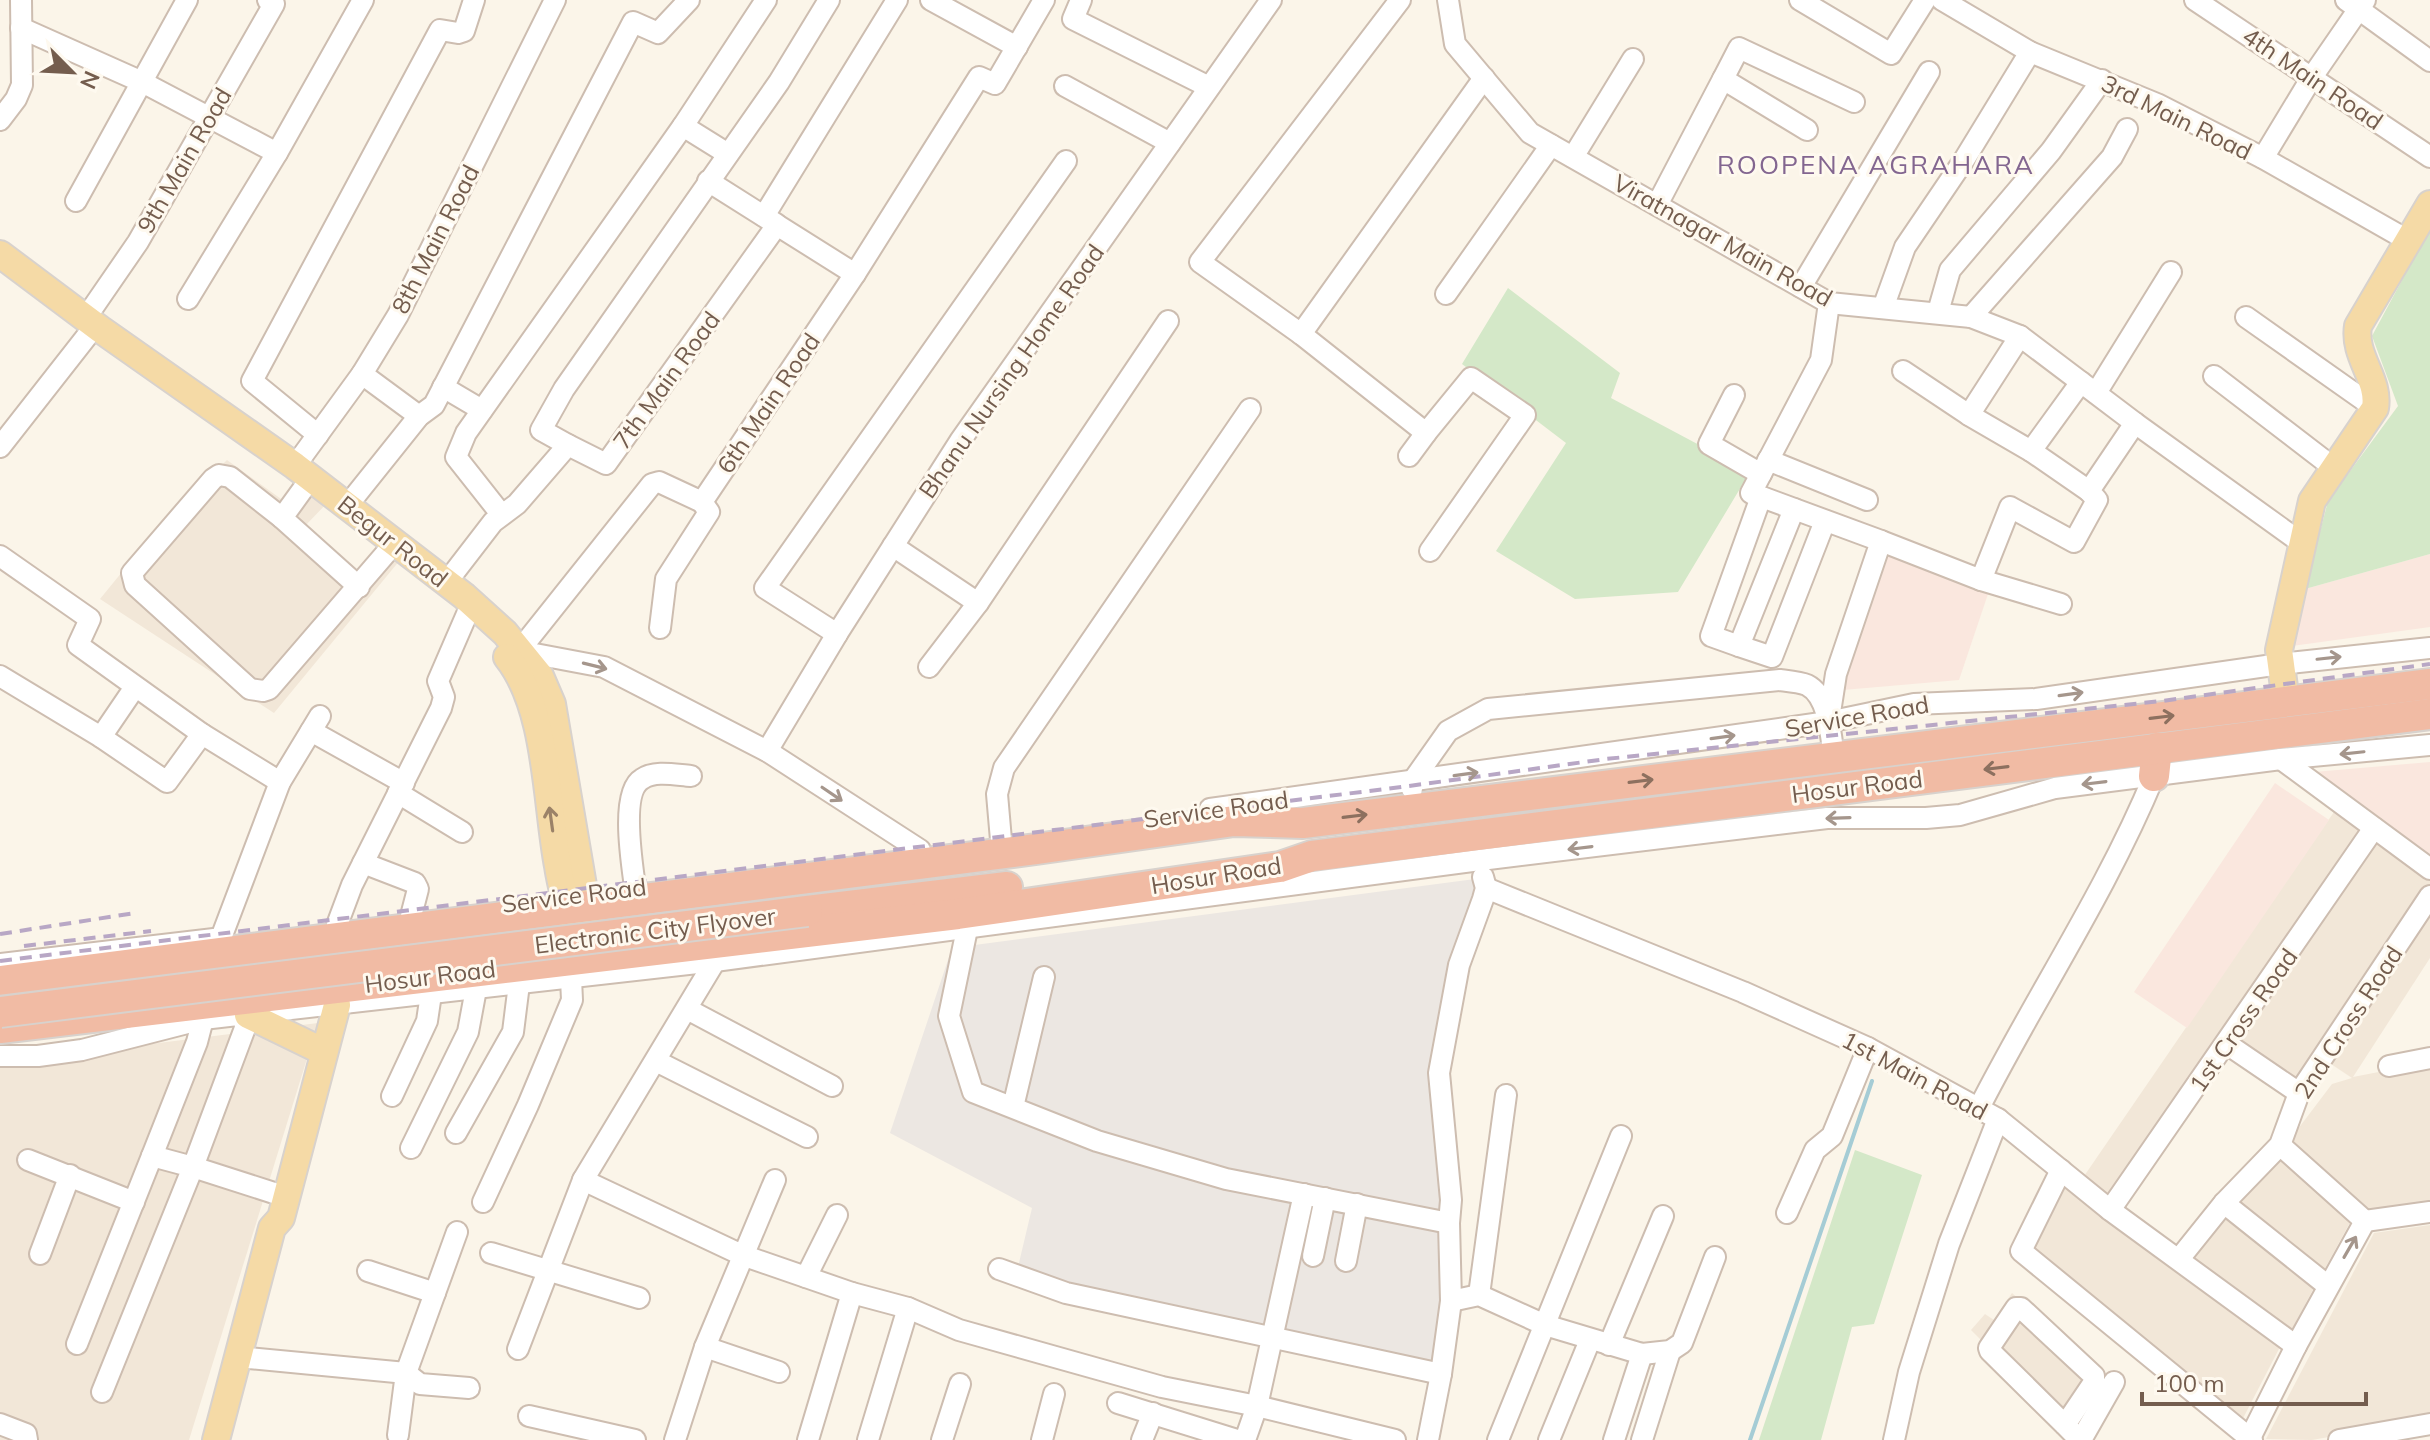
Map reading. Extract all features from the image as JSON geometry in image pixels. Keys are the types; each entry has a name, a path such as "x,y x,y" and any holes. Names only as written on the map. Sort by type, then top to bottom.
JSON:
{"highway":[{"name":"Hosur Road","path":"0,981 576,901 1081,843 1234,821 1303,823 1413,796 1834,758 2430,684"},
{"name":"Hosur Road","path":"0,1028 581,964 1280,867 1312,856 2155,762 2430,714"},
{"name":"Electronic City Flyover","path":"0,1012 1208,845 1303,823"},
{"name":"Electronic City Flyover","path":"0,996 807,902 1205,863 1312,856"}],"main road":[{"path":"2286,702 2279,650 2312,501 2375,408 2377,395 2357,348 2358,326 2430,204"},
{"name":"Begur Road","path":"0,254 86,327"},
{"name":"Begur Road","path":"0,271 86,327 299,478 487,632 517,669 534,709 558,868 576,901"},
{"name":"Begur Road","path":"299,478 347,506 488,616 540,676 552,704 576,901"},
{"path":"576,901 581,964"},
{"path":"272,1228 268,1217 274,1193 314,1047 330,1006"},
{"path":"216,1440 272,1228 281,1218 330,1006"},
{"path":"246,1015 314,1047"}],"street":[{"path":"0,120 22,85 21,0"},
{"path":"76,201 187,0"},
{"name":"9th Main Road","path":"86,327 274,4 268,0"},
{"path":"188,299 277,153 363,0"},
{"path":"318,435 252,381 440,30 464,31 474,0"},
{"name":"8th Main Road","path":"282,518 318,435 362,374 398,315 555,0"},
{"path":"347,506 419,416 434,405 633,22 658,33 689,0"},
{"path":"501,514 456,457 466,433 683,126 766,0"},
{"path":"446,583 501,514 517,504 568,445 541,430 564,389 779,82 829,0"},
{"path":"771,220 897,0"},
{"path":"931,0 1017,47 1044,0"},
{"path":"1081,0 1073,19 1209,87"},
{"path":"1400,0 1200,262 1301,334 1426,433"},
{"name":"Viratnagar Main Road","path":"1446,0 1455,44 1530,133 1829,303 1971,317 2020,336 2303,544"},
{"path":"1800,0 1891,54 1925,0"},
{"name":"3rd Main Road","path":"1942,0 2030,52 2157,104 2263,158 2409,241"},
{"name":"4th Main Road","path":"2195,0 2430,157"},
{"name":"Bhanu Nursing Home Road","path":"767,751 837,634 960,441 1209,87 1264,2"},
{"path":"2263,158 2357,3 2430,61"},
{"path":"21,28 142,82 277,153"},
{"name":"6th Main Road","path":"702,502 855,274 979,77 995,84 1017,47"},
{"path":"1657,205 1739,48 1854,102"},
{"path":"1883,308 1905,247 1964,160 2030,52"},
{"path":"1573,157 1633,59"},
{"path":"1801,287 1929,72"},
{"path":"1301,334 1484,78"},
{"path":"1723,79 1807,130"},
{"path":"1938,312 1950,270 2051,151 2102,80"},
{"path":"1065,86 1170,143"},
{"path":"683,126 728,154"},
{"path":"1971,317 2112,157 2127,129"},
{"path":"1446,294 1551,145"},
{"path":"837,634 765,588 1066,161"},
{"path":"708,181 855,274"},
{"name":"7th Main Road","path":"568,445 606,464 771,220"},
{"path":"2031,451 2088,387 2171,272"},
{"path":"1829,303 1821,360 1751,493 1981,580 2061,604"},
{"path":"2246,317 2375,408"},
{"path":"929,667 978,603 1168,321"},
{"path":"0,447 86,327"},
{"path":"1969,415 2020,336"},
{"path":"1903,371 2031,451 2089,491 2097,500 2074,542 2010,507 1981,580"},
{"path":"362,374 419,416"},
{"path":"2214,376 2334,468"},
{"path":"1409,456 1471,378 1525,415 1430,551"},
{"path":"443,387 482,410"},
{"path":"1734,395 1709,444 1765,467 1867,500"},
{"path":"1001,840 997,794 1004,768 1250,409"},
{"path":"2089,491 2135,423"},
{"path":"359,587 282,518 230,477 219,475 136,568 132,579 250,689 257,691 269,689 359,587 387,552"},
{"path":"660,628 666,579 709,512 702,502 659,482 652,484 519,651 604,667 767,751 920,850"},
{"path":"1761,497 1711,636 1772,657 1825,521"},
{"path":"1739,646 1794,509"},
{"path":"1828,722 1836,674 1881,541"},
{"path":"893,546 978,603"},
{"path":"0,556 90,619 78,645 202,734 280,782"},
{"path":"337,925 363,863 441,708 444,697 438,681 467,614"},
{"name":"Service Road","path":"0,964 411,916 576,901 635,887 920,850 1413,796 1914,704 2036,699 2280,664 2430,648"},
{"path":"0,676 101,737 167,782 202,734"},
{"path":"1413,796 1448,731 1488,709 1780,680 1808,685 1820,699 1828,722 1834,758"},
{"path":"101,737 135,687"},
{"path":"221,938 280,782 316,724 462,832"},
{"path":"0,1056 38,1056 82,1050 203,1019 519,984 581,964 715,961 1480,860 1827,818 1960,815 2155,762 2281,759 2430,745"},
{"path":"2281,759 2430,869"},
{"path":"1979,1108 2018,1031 2075,937 2131,833 2155,762"},
{"path":"635,887 631,789 642,778 659,774 691,776"},
{"name":"1st Cross Road","path":"2110,1210 2374,828"},
{"path":"1428,1440 1451,1301 1451,1200 1439,1073 1459,965 1486,888 1480,860"},
{"path":"363,863 415,883 418,889 411,916"},
{"name":"1st Main Road","path":"1486,888 1743,992 1868,1048 1979,1108 1998,1119 2110,1210 2296,1346"},
{"name":"2nd Cross Road","path":"2179,1259 2224,1203 2280,1145 2299,1093 2430,896"},
{"path":"967,929 949,1016 973,1092 1097,1141 1226,1179 1449,1223"},
{"path":"518,1349 583,1180 715,961"},
{"path":"483,1202 572,1000 581,964"},
{"path":"1013,1107 1044,977"},
{"path":"456,1133 513,1032 519,984"},
{"path":"411,1148 468,1032 476,989"},
{"path":"392,1096 427,1021 431,994"},
{"path":"687,1009 832,1086"},
{"path":"102,1392 193,1167 245,1028 246,1015"},
{"path":"77,1344 197,1042 203,1019"},
{"path":"2227,1044 2299,1093"},
{"path":"1787,1213 1815,1150 1832,1136 1868,1048"},
{"path":"2389,1066 2430,1058"},
{"path":"656,1061 807,1137"},
{"path":"1479,1295 1506,1095"},
{"path":"1894,1440 1909,1372 1949,1244 1998,1119"},
{"path":"1498,1440 1621,1136"},
{"path":"2280,1145 2365,1221 2430,1212"},
{"path":"152,1156 274,1193"},
{"path":"28,1160 134,1202"},
{"path":"2061,1170 2021,1251 2250,1439 2296,1346 2365,1221"},
{"path":"40,1254 70,1175"},
{"path":"583,1180 742,1255 852,1293 908,1308 959,1330 1162,1387 1257,1406 1395,1440"},
{"path":"675,1440 705,1347 775,1180"},
{"path":"1313,1256 1314,1196"},
{"path":"1245,1440 1314,1196"},
{"path":"2224,1203 2328,1286"},
{"path":"1346,1261 1357,1204"},
{"path":"806,1277 837,1215"},
{"path":"1549,1440 1663,1216"},
{"path":"398,1435 406,1373 457,1232"},
{"path":"491,1253 639,1298"},
{"path":"1451,1301 1479,1295 1545,1325 1600,1343 1642,1354 1670,1351 1682,1343 1715,1257"},
{"path":"999,1269 1066,1293 1441,1374"},
{"path":"368,1271 435,1293"},
{"path":"808,1440 852,1293"},
{"path":"868,1440 908,1308"},
{"path":"2065,1425 2094,1382 2094,1376 2021,1308 2016,1308 1989,1348 2065,1425 2081,1440 2114,1382"},
{"path":"705,1347 779,1372"},
{"path":"1642,1440 1670,1351"},
{"path":"1614,1440 1642,1354"},
{"path":"238,1357 406,1373 420,1384 469,1388"},
{"path":"942,1440 960,1384"},
{"path":"1042,1440 1054,1394"},
{"path":"1118,1403 1214,1436 1237,1440"},
{"path":"1142,1440 1153,1413"},
{"path":"529,1416 635,1440"},
{"path":"0,1424 26,1434 27,1440"},
{"path":"2339,1440 2430,1424"}],"shaded area":[{"path":"227,460 295,509 315,490 330,500 304,527 365,581 394,547 405,554 274,713 100,599 202,474 209,478"},
{"path":"1887,554 1989,591 1959,680 1843,690"},
{"path":"2430,554 2430,627 2292,646 2305,589"},
{"path":"2430,762 2430,860 2314,772"},
{"path":"2275,783 2329,820 2187,1028 2134,992"},
{"path":"2336,809 2363,828 2104,1202 2080,1182"},
{"path":"2375,834 2430,875 2430,885 2292,1082 2231,1044"},
{"path":"1475,879 1477,897 1451,963 1429,1072 1451,1200 1444,1229 1435,1369 1071,1289 1018,1267 1032,1208 890,1133 952,948"},
{"path":"2430,905 2430,958 2353,1077 2430,1062 2430,1201 2364,1212 2285,1146 2332,1084 2352,1078 2325,1060"},
{"path":"318,1023 189,1440 0,1440 0,1063"},
{"path":"2277,1156 2353,1217 2323,1272 2237,1204"},
{"path":"2061,1175 2280,1347 2239,1426 2024,1250"},
{"path":"2228,1215 2317,1282 2289,1335 2191,1260"},
{"path":"2430,1225 2430,1419 2312,1440 2266,1439 2374,1233"},
{"path":"2012,1293 2101,1373 2069,1428 1971,1330 1985,1314 1994,1320"}],"green space":[{"path":"2430,228 2430,554 2305,589 2328,501 2398,406 2372,336"},
{"path":"1508,288 1620,373 1611,398 1750,472 1678,592 1575,599 1496,551 1566,443 1462,364"},
{"path":"1855,1150 1922,1175 1874,1324 1852,1327 1821,1440 1759,1440"}],"waterway":[{"path":"1750,1440 1872,1081"}],"railway":[{"path":"0,961 1606,759 2162,701 2430,664"},
{"path":"0,934 135,913"},
{"path":"24,946 151,931"}],"district":[{"name":"ROOPENA AGRAHARA","path":"1876,164"}]}
